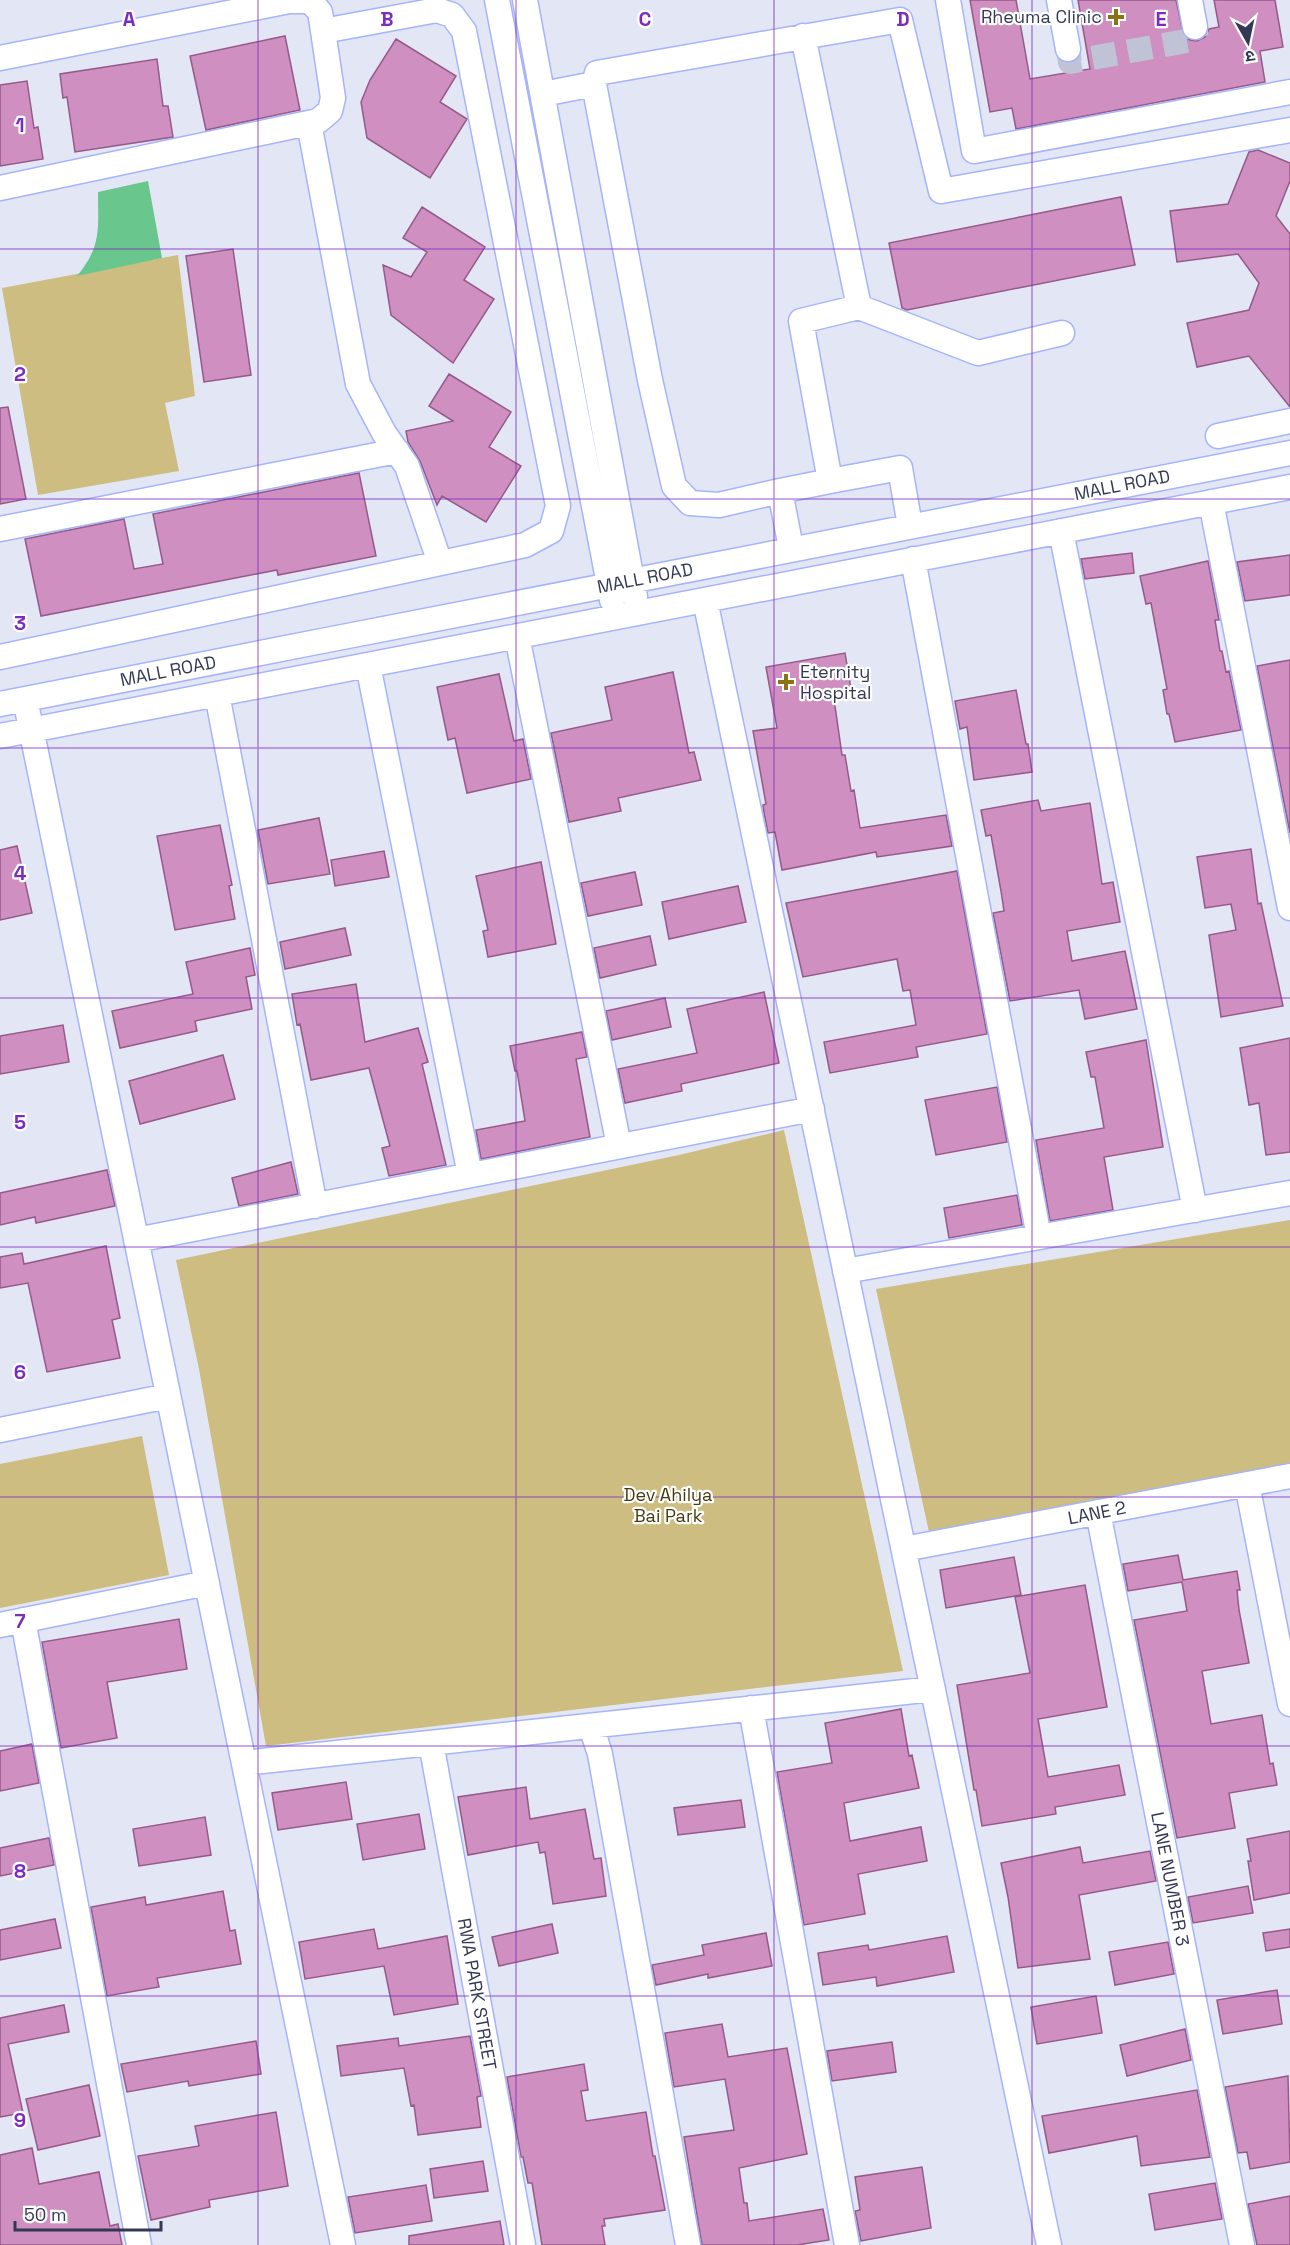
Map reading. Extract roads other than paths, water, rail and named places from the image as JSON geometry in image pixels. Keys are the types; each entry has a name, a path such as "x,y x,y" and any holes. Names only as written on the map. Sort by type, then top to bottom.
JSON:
{"street":[{"path":"497,0 567,366 621,583"},
{"path":"525,0 543,94 627,615"},
{"path":"948,0 974,151 1290,92"},
{"path":"1059,0 1068,50"},
{"path":"1190,0 1195,27"},
{"path":"0,58 289,1 310,1 320,12 333,98 330,111 318,121 0,188"},
{"path":"0,657 525,545 551,531 558,506 464,32 453,7 323,31"},
{"path":"910,526 900,468 719,505 690,503 674,486 642,336 594,84 597,73 900,20 942,191 1290,130"},
{"path":"803,36 859,307"},
{"path":"543,94 594,84"},
{"path":"309,123 358,384 384,432 407,466 440,563"},
{"path":"830,481 801,321 859,307 978,353 1062,333"},
{"path":"532,373 567,366"},
{"path":"1218,436 1290,421"},
{"path":"0,529 397,451"},
{"name":"MALL ROAD","path":"0,704 791,548 1290,453"},
{"name":"MALL ROAD","path":"0,736 1290,487"},
{"path":"780,491 791,548"},
{"path":"1211,502 1290,908"},
{"path":"1061,531 1195,1210"},
{"path":"914,560 1039,1237"},
{"path":"705,600 1049,2245"},
{"path":"517,636 619,1146"},
{"path":"368,665 470,1175"},
{"path":"217,694 315,1206"},
{"path":"25,699 343,2245"},
{"path":"136,1240 812,1109"},
{"path":"845,1271 1290,1193"},
{"path":"0,1430 168,1396"},
{"name":"LANE 2","path":"904,1550 1290,1476"},
{"path":"1247,1484 1290,1704"},
{"name":"LANE NUMBER 3","path":"1098,1512 1242,2245"},
{"path":"139,2245 32,1666 12,1623 207,1583"},
{"path":"244,1763 933,1689"},
{"path":"751,1708 847,2245"},
{"path":"591,1726 600,1754 688,2245"},
{"name":"RWA PARK STREET","path":"431,1743 523,2245"}],"tunnel":[{"path":"1068,49 1070,62 1197,39 1195,27"}],"place":[{"name":"Rheuma Clinic","path":"1116,17"},
{"name":"Eternity Hospital","path":"786,682"}],"park label":[{"name":"Dev Ahilya Bai Park","path":"668,1505"}]}
